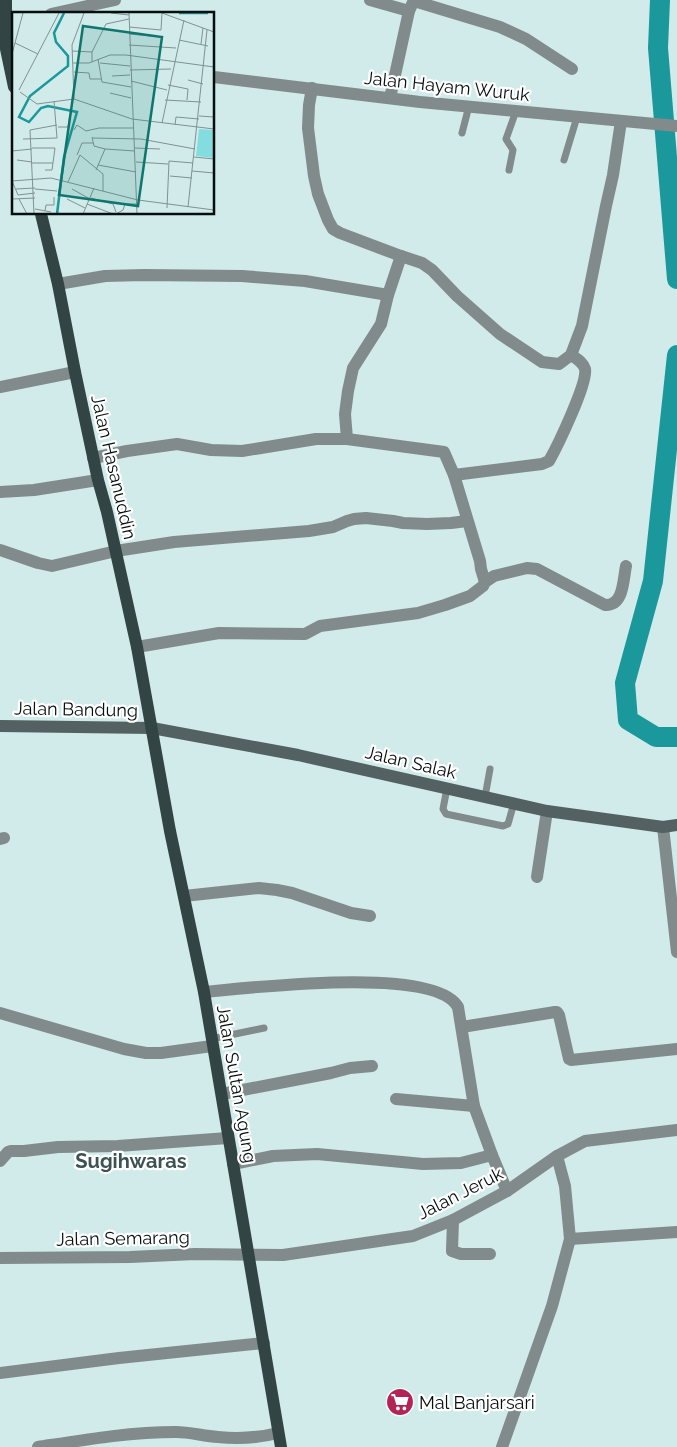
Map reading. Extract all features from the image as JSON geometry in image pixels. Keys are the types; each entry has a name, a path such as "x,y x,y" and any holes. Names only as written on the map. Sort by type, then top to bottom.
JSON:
{"main road":[{"path":"6,0 10,18 7,49 12,76"},
{"name":"Jalan Hasanuddin","path":"42,215 58,284 74,372 116,551 152,728"},
{"name":"Jalan Bandung","path":"0,726 152,728"},
{"name":"Jalan Salak","path":"152,728 298,755 546,811 663,827 677,825"},
{"name":"Jalan Sultan Agung","path":"152,728 170,831 204,992 281,1447"}],"street":[{"path":"60,12 115,0"},
{"path":"370,0 412,4 500,27 526,39 572,69"},
{"path":"390,98 412,4"},
{"name":"Jalan Hayam Wuruk","path":"215,77 390,98 677,126"},
{"path":"312,88 308,120 310,152 318,194 333,228 340,233 422,263 432,270 457,296 500,334 542,362 560,364 572,355 582,326 623,121"},
{"path":"347,439 345,414 353,368 381,324 401,256"},
{"path":"58,284 105,276 242,276 305,281 388,295"},
{"path":"454,476 542,464 549,460 575,406 585,380 583,364 572,355"},
{"path":"0,387 74,372"},
{"path":"94,458 177,444 211,450 242,451 316,438 347,439 442,451 454,476 485,582"},
{"path":"0,492 34,490 98,480"},
{"path":"0,550 52,566 116,551 174,542 309,531 334,527 354,519 366,518 403,524 452,523 467,520"},
{"path":"136,647 219,633 305,634 320,626 418,613 470,596 494,576 527,568 537,569 605,605 609,605 619,598 626,566"},
{"path":"538,877 546,811"},
{"path":"663,827 677,952"},
{"path":"184,896 260,888 292,893 351,913 370,916"},
{"path":"204,992 304,983 391,983 424,988 449,998 458,1007 474,1106 507,1191"},
{"path":"462,1027 557,1012 569,1059 571,1060 677,1049"},
{"path":"0,1013 124,1049 146,1053 162,1053 212,1042"},
{"path":"222,1094 331,1074 350,1068 372,1066"},
{"path":"396,1099 474,1106"},
{"name":"Jalan Jeruk","path":"247,1254 283,1254 413,1236 453,1220 507,1191 557,1156 584,1141 677,1130"},
{"path":"0,1161 11,1151 228,1138"},
{"path":"233,1164 273,1156 317,1154 422,1164 462,1163 492,1155"},
{"path":"502,1447 552,1306 570,1239 565,1186 557,1156"},
{"path":"453,1220 452,1251 462,1254 490,1254"},
{"path":"570,1239 677,1232"},
{"name":"Jalan Semarang","path":"0,1258 247,1254"},
{"path":"0,1373 264,1343"},
{"path":"38,1447 102,1437 160,1433 254,1438 278,1433"}],"lane":[{"path":"462,133 469,106"},
{"path":"509,170 513,150 506,139 516,111"},
{"path":"564,160 577,117"},
{"path":"485,797 490,769"},
{"path":"447,788 443,809 446,814 503,826 508,824 514,803"},
{"path":"212,1042 264,1028"}],"waterway":[{"path":"660,0 658,48 677,279"},
{"path":"677,355 653,581 625,683 628,720 656,737 677,737"}],"place":[{"name":"Mal Banjarsari","path":"400,1402"}],"district":[{"name":"Sugihwaras","path":"131,1161"}]}
